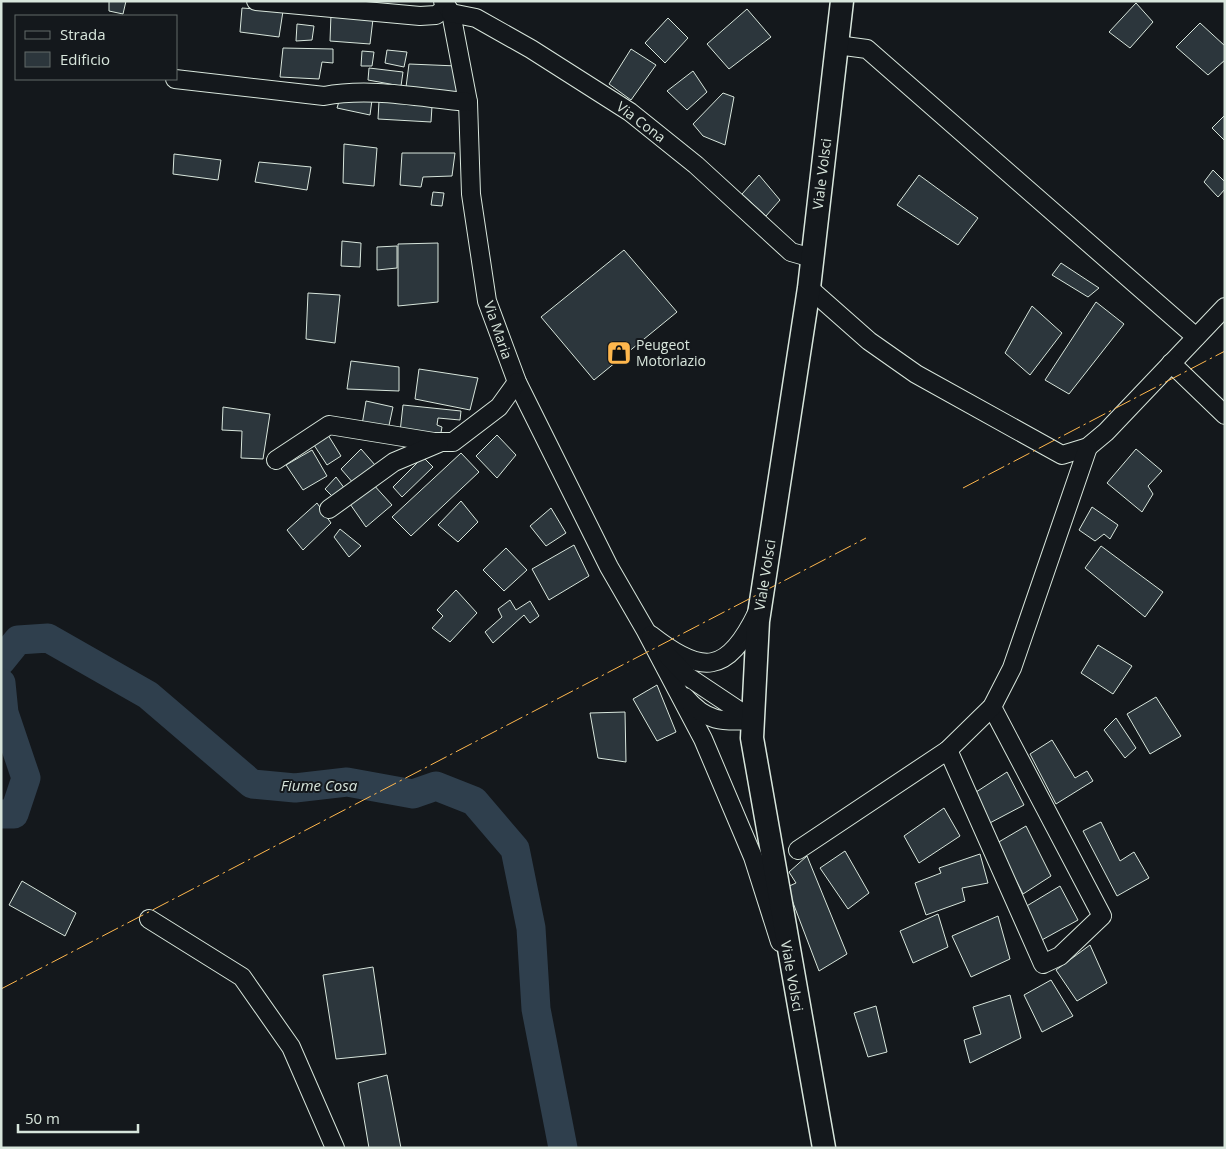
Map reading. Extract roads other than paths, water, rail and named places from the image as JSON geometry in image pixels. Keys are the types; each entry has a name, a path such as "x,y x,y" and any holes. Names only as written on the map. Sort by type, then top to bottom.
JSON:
{"main road":[{"name":"Viale Volsci","path":"824,1148 752,738 752,720 761,604 808,288 842,1"}],"street":[{"path":"256,1 420,16 436,15 447,7"},
{"name":"Via Maria","path":"447,7 468,102 471,194 487,301 517,382 609,567 646,631"},
{"name":"Via Cona","path":"447,7 476,18 531,49 630,112 696,165 791,252 812,258"},
{"path":"837,45 866,49 1196,337"},
{"path":"178,79 324,96 345,92 363,92 468,102"},
{"path":"808,288 868,341 916,374 1062,455 1088,447 1106,432 1225,307"},
{"path":"1171,363 1225,415"},
{"path":"276,460 329,425 453,442 477,426 499,407 517,382"},
{"path":"329,509 394,462 442,442"},
{"path":"798,850 948,750 992,707 1012,668 1088,447"},
{"path":"646,631 674,653 701,663 716,662 726,658 737,648 761,604"},
{"path":"646,631 703,739 738,819 792,973"},
{"path":"646,631 687,676 752,720"},
{"path":"671,679 692,705 706,716 723,722 752,720"},
{"path":"948,750 1043,964 1060,956 1102,916 992,707"},
{"path":"150,919 242,977 291,1047 335,1148"}],"waterway":[{"name":"Fiume Cosa","path":"1,661 18,640 48,638 148,695 252,784 295,788 347,782 413,794 436,786 474,801 515,849 531,928 536,1009 563,1148"},
{"name":"Fiume Cosa","path":"1,683 4,713 26,778 14,814 1,814"}],"place":[{"name":"Peugeot Motorlazio","path":"619,353"}]}
